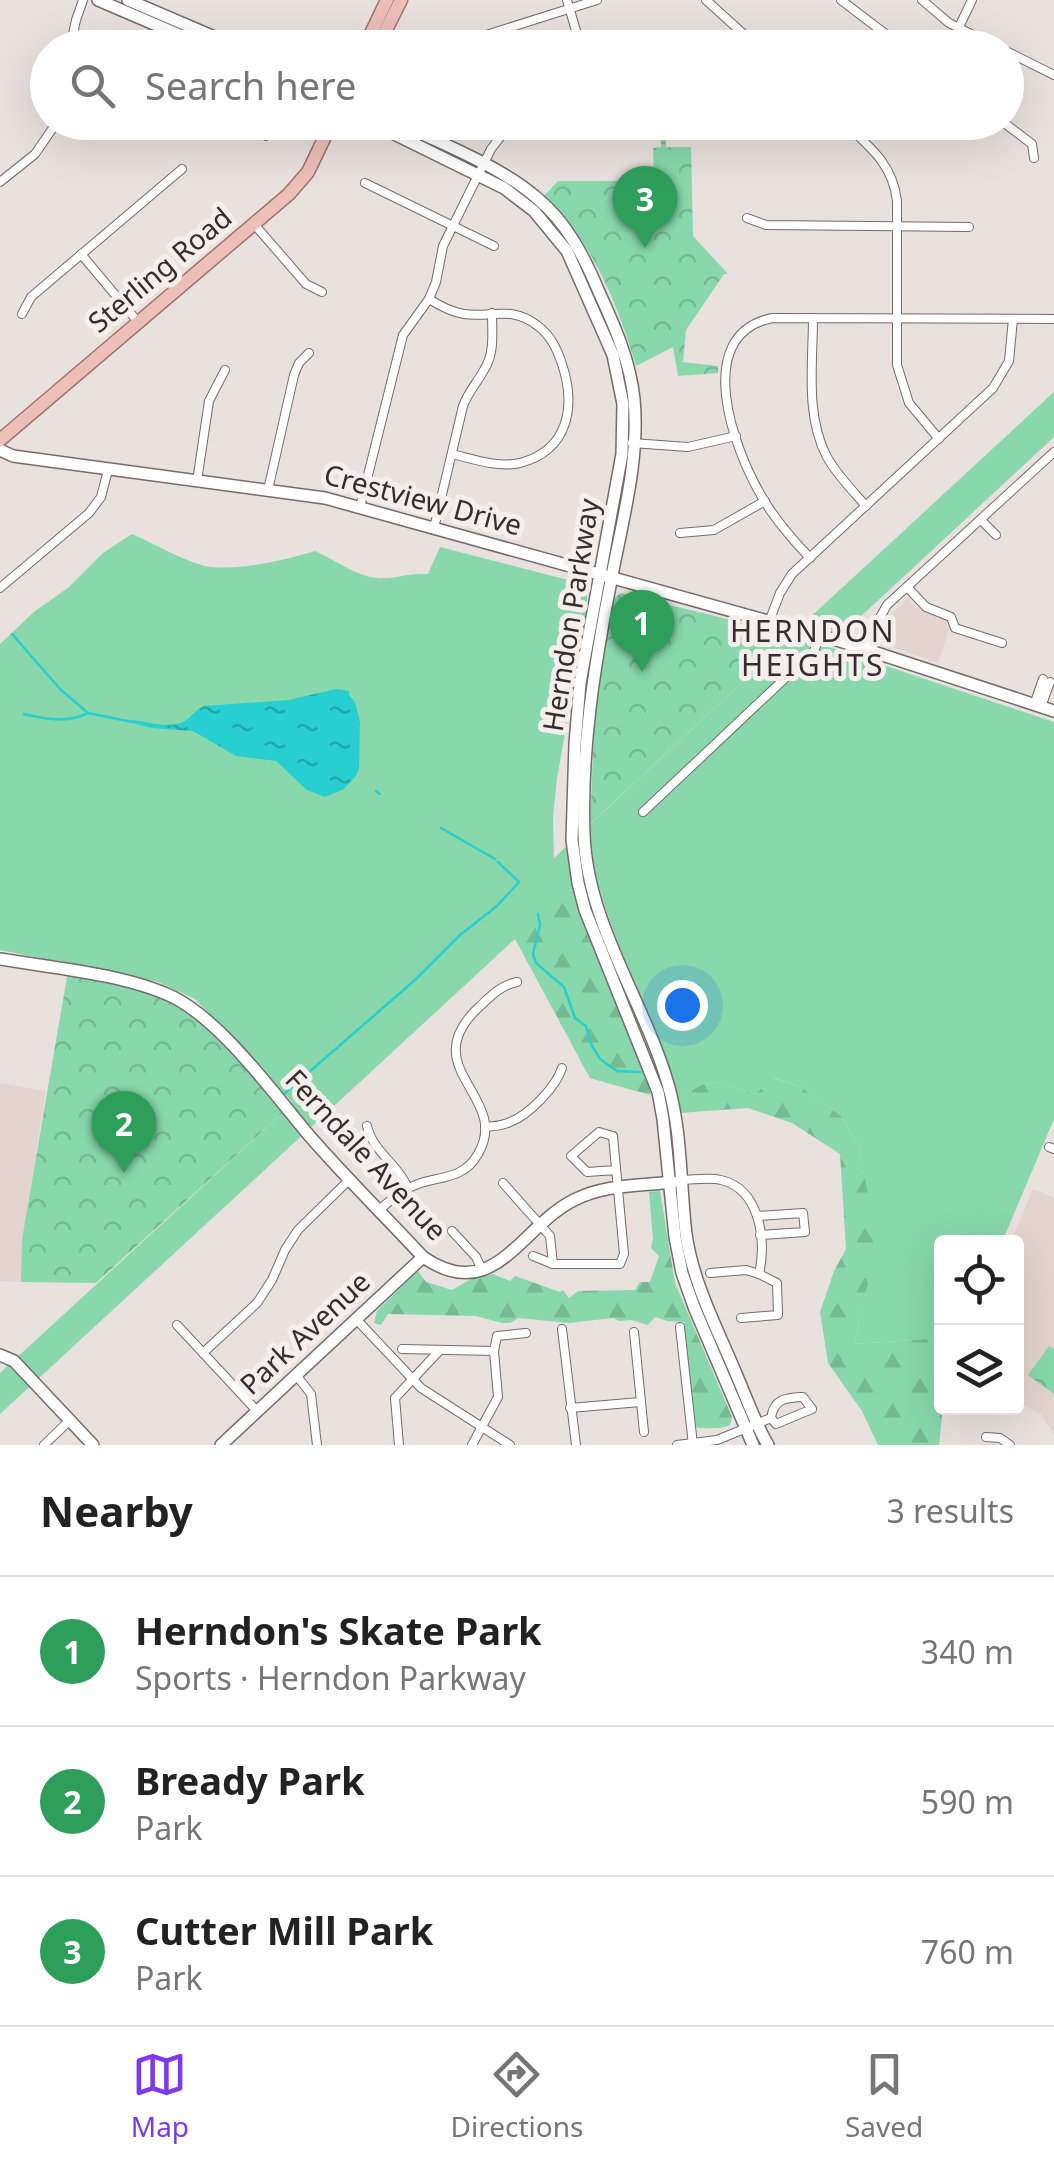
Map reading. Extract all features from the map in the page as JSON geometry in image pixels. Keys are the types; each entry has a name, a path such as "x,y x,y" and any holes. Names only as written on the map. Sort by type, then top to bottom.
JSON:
{"main road":[{"path":"98,0 168,30"},
{"path":"128,0 198,30"},
{"path":"373,30 387,0"},
{"path":"386,30 401,0"},
{"name":"Sterling Road","path":"0,440 288,194 308,172 323,140"},
{"name":"Herndon Parkway","path":"412,140 481,170"},
{"name":"Herndon Parkway","path":"429,140 481,170 527,205 553,231 567,250 616,367 629,443 606,577 586,642 577,706 572,817 575,866 585,910 654,1080 695,1272 752,1426 753,1445"},
{"name":"Crestview Drive","path":"0,450 13,456 325,498 820,636 1043,708"},
{"name":"Ferndale Avenue","path":"0,959 136,983 188,1006 214,1027 423,1257 452,1271 482,1270"},
{"path":"482,1270 510,1254 574,1200 601,1190 675,1181"},
{"name":"Park Avenue","path":"221,1445 423,1257"},
{"path":"0,1356 14,1361 92,1445"},
{"name":"Herndon Parkway","path":"752,1426 768,1445"}],"street":[{"path":"74,30 83,0"},
{"path":"496,30 568,4 597,0"},
{"path":"706,0 739,30"},
{"path":"841,0 880,30"},
{"path":"922,0 964,30"},
{"path":"958,27 972,0"},
{"path":"568,4 576,30"},
{"path":"1024,61 1054,75"},
{"path":"1024,138 1032,144 1034,158"},
{"path":"0,182 35,154 45,140"},
{"path":"360,507 400,344 409,324 429,300 440,255 497,140"},
{"path":"864,140 889,170 896,191 897,365 916,414 939,438"},
{"path":"22,314 31,297 182,169"},
{"path":"365,182 494,246"},
{"path":"747,218 766,226 969,227"},
{"path":"254,224 306,284 322,292"},
{"path":"81,254 138,322"},
{"path":"429,300 454,312 510,313 522,317 548,335 559,354 570,389 567,418 552,444 536,456 501,464 452,454"},
{"path":"434,528 463,406 491,352 492,313"},
{"path":"813,318 812,406 817,434 836,470 866,506"},
{"path":"810,558 764,502 736,436 725,367 733,343 746,329 762,320 813,318 1054,319"},
{"path":"769,622 785,584 1000,380 1012,350 1013,319"},
{"path":"268,490 294,376 309,353"},
{"path":"196,481 209,401 225,370"},
{"path":"629,443 688,447 736,436"},
{"path":"866,650 887,605 1054,452"},
{"path":"1046,459 1054,468"},
{"path":"0,588 89,513 101,497 108,470"},
{"path":"680,534 714,530 764,502"},
{"path":"981,520 996,535"},
{"path":"907,587 926,607 951,617 955,628 1002,643"},
{"path":"642,812 814,651 820,636"},
{"path":"1043,708 1046,681"},
{"path":"379,1210 408,1188 462,1172 480,1151 485,1126 482,1110 457,1062 458,1033 468,1017 498,990 518,982"},
{"path":"485,1126 508,1123 523,1114 554,1086 562,1068"},
{"path":"367,1126 374,1145 402,1175 408,1188"},
{"path":"533,1256 553,1264 620,1264 624,1254 613,1136 599,1132 571,1156 587,1172 616,1170"},
{"path":"675,1181 711,1178 729,1182 752,1201 760,1235 759,1274"},
{"path":"203,1353 257,1302 298,1230 350,1179"},
{"path":"503,1183 550,1236 553,1264"},
{"path":"757,1216 803,1213 804,1232 760,1235"},
{"path":"452,1231 476,1256 482,1270"},
{"path":"710,1274 746,1270 777,1283 778,1315 740,1318"},
{"path":"356,1320 420,1388 510,1445"},
{"path":"176,1324 257,1411"},
{"path":"680,1327 692,1444"},
{"path":"562,1329 576,1445"},
{"path":"634,1332 644,1432"},
{"path":"472,1445 498,1397 494,1351 498,1336 526,1334"},
{"path":"402,1349 494,1351"},
{"path":"399,1445 395,1398 440,1350"},
{"path":"296,1375 311,1394 317,1445"},
{"path":"804,1396 812,1410 776,1424 771,1418 772,1408 782,1398 804,1396"},
{"path":"570,1408 640,1402"},
{"path":"678,1445 717,1440 771,1418"},
{"path":"44,1445 70,1420"},
{"path":"986,1437 1000,1438 1010,1445"}],"shaded area":[{"path":"908,597 913,606 948,620 950,626 938,663 880,643 889,617"},
{"path":"0,1083 46,1091 22,1239 21,1282 0,1281"},
{"path":"1033,1189 1054,1198 1054,1435 1041,1414 1024,1406 1024,1235 1014,1235"}],"green space":[{"path":"661,140 666,140 666,147 691,147 693,236 728,274 724,274 686,330 683,362 718,366 718,373 678,376 673,347 636,366 601,275 576,233 544,196 558,181 654,181 653,148 661,147"},
{"path":"1054,392 1054,437 843,633 804,623"},
{"path":"132,534 205,566 260,564 315,551 361,574 390,578 428,574 440,547 580,583 587,593 587,606 557,779 554,858 793,635 1054,722 1054,1119 1005,1235 934,1235 934,1343 925,1339 854,1344 876,1243 859,1147 841,1116 801,1087 774,1078 757,1094 716,1082 703,1084 678,1098 659,1039 611,925 594,866 573,885 576,903 651,1095 590,1078 515,939 0,1414 0,1373 292,1102 195,999 158,982 0,950 0,644 103,553"},
{"path":"621,593 793,635 590,824 595,706 613,599"},
{"path":"573,885 580,916 651,1095 590,1078 515,938"},
{"path":"68,971 136,983 190,1008 288,1108 96,1283 21,1282 22,1239"},
{"path":"773,1078 801,1087 841,1116 859,1147 877,1243 854,1344 926,1339 934,1343 934,1415 942,1415 939,1445 878,1445 862,1411 828,1363 820,1312 846,1249 840,1154 792,1123 748,1108 680,1113 678,1098 703,1084 717,1082 756,1094"},
{"path":"660,1191 675,1283 732,1417 730,1425 695,1427 684,1322 655,1317 648,1325 613,1318 569,1323 518,1318 502,1323 476,1316 388,1314 381,1325 374,1323 377,1311 418,1271 426,1282 452,1290 471,1279 493,1274 510,1281 515,1276 563,1290 569,1298 578,1291 635,1290 640,1282 650,1282 659,1256 651,1248 649,1192"},
{"path":"1049,1346 1054,1349 1054,1394 1028,1375"}],"water":[{"path":"336,689 349,691 355,702 360,722 359,768 344,789 325,797 307,790 276,761 236,756 193,731 152,728 131,720 177,724 203,706 289,700"}],"waterway":[{"path":"12,634 60,689 88,713 132,722"},
{"path":"24,714 48,719 86,714"},
{"path":"376,791 380,794"},
{"path":"441,828 495,859"},
{"path":"285,1093 497,906 519,882 498,862"},
{"path":"538,914 540,925 533,954 536,963 564,987 575,1018 586,1026 600,1059 617,1071 640,1072"}],"place":[{"name":"Cutter Mill Park","path":"645,248"},
{"name":"Herndon's Skate Park","path":"642,672"},
{"name":"Bready Park","path":"124,1173"}],"district":[{"name":"HERNDON HEIGHTS","path":"813,649"}]}
